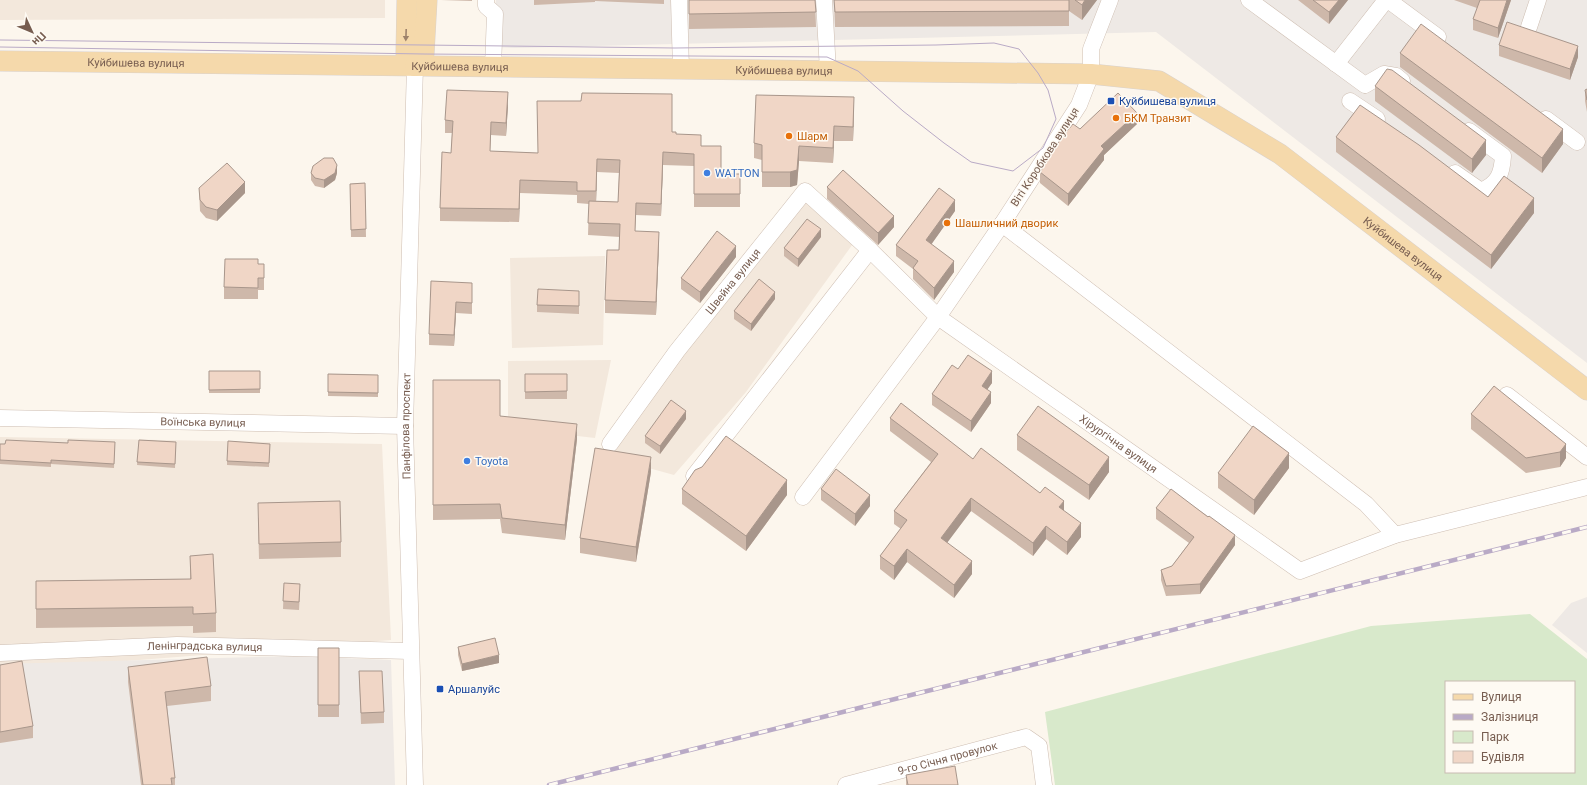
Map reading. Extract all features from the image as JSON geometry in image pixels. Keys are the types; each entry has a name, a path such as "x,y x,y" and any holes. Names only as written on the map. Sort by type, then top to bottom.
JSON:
{"main road":[{"path":"407,0 406,54 420,60"},
{"name":"Панфілова проспект","path":"420,60 427,0"},
{"name":"Куйбишева вулиця","path":"0,61 420,60 493,68 1091,74 1159,81 1280,154 1587,390"}],"street":[{"path":"486,0 486,6 495,14 493,68"},
{"path":"679,0 681,69"},
{"path":"824,0 828,71"},
{"path":"1091,74 1091,49 1110,0"},
{"path":"1249,0 1365,85 1384,74 1396,76 1415,90"},
{"path":"1336,64 1387,0 1451,47"},
{"path":"1529,27 1538,0"},
{"name":"Панфілова проспект","path":"415,785 410,651 405,426 420,60"},
{"name":"Віті Коробкова вулиця","path":"938,317 1002,224 1079,105 1091,74"},
{"path":"1350,101 1389,128"},
{"path":"1533,109 1577,142"},
{"path":"1442,164 1481,191 1491,187 1502,172 1503,156 1459,123"},
{"name":"Швейна вулиця","path":"610,444 677,351 804,191 870,250 938,317"},
{"path":"1002,224 1366,504 1395,536 1587,487"},
{"path":"694,476 870,250"},
{"path":"803,497 938,317"},
{"name":"Хірургічна вулиця","path":"938,317 1300,571 1395,536"},
{"path":"1507,395 1587,457"},
{"name":"Воїнська вулиця","path":"0,418 405,426"},
{"name":"Ленінградська вулиця","path":"0,653 177,645 410,651"},
{"name":"9-го Січня провулок","path":"846,785 1026,737 1039,746 1044,785"}],"shaded area":[{"path":"0,0 385,0 385,18 0,20"},
{"path":"496,0 1587,0 1587,363 1156,32 515,48 493,47"},
{"path":"802,200 855,241 746,392 674,475 616,459 614,443"},
{"path":"605,256 603,345 512,348 510,258"},
{"path":"611,360 595,438 508,428 508,361"},
{"path":"0,437 382,444 391,640 0,671"},
{"path":"1587,597 1587,653 1552,625 1571,603"},
{"path":"295,656 391,660 395,785 0,785 0,664"}],"green space":[{"path":"1530,614 1587,659 1587,785 1055,785 1045,712 1371,626"}],"building":[{"path":"689,0 815,0 816,12 689,14"},
{"path":"834,0 1069,0 1069,11 835,12"},
{"path":"1075,0 1085,0 1082,5"},
{"path":"1313,0 1339,0 1329,12"},
{"path":"1480,0 1507,0 1498,28 1473,19"},
{"path":"1507,22 1578,46 1570,69 1499,45"},
{"path":"1421,24 1563,129 1542,158 1400,53"},
{"path":"1387,69 1392,70 1486,140 1472,159 1375,86"},
{"path":"1587,89 1587,100 1585,90"},
{"path":"447,90 508,92 506,123 491,122 490,151 538,153 537,101 581,101 582,93 672,94 672,132 676,132 676,134 701,135 701,146 721,146 721,174 740,174 740,194 694,194 694,154 663,152 661,204 636,203 635,231 659,232 656,302 605,300 607,250 619,250 620,224 588,223 589,201 618,202 620,160 597,159 596,191 577,191 577,182 520,180 519,209 440,208 442,152 451,153 453,121 445,120"},
{"path":"1118,93 1137,113 1101,146 1104,149 1068,194 1040,172 1062,137 1073,124 1080,129"},
{"path":"756,95 854,97 853,127 834,126 833,148 799,146 797,170 790,172 762,172 762,145 754,143"},
{"path":"1360,105 1419,145 1488,197 1504,176 1534,198 1491,255 1336,137"},
{"path":"324,158 333,158 337,165 335,173 324,180 315,178 311,173 313,166"},
{"path":"227,163 245,182 217,210 206,207 200,200 199,188"},
{"path":"843,170 894,216 878,233 827,187"},
{"path":"365,183 366,229 351,230 350,184"},
{"path":"939,188 955,200 926,240 954,261 934,288 913,268 918,261 896,245"},
{"path":"807,219 821,229 798,259 784,248"},
{"path":"717,231 736,246 700,292 681,278"},
{"path":"225,259 258,259 258,264 264,264 264,278 258,278 258,288 224,287"},
{"path":"759,279 775,292 751,324 734,311"},
{"path":"431,281 472,283 472,303 456,302 454,335 429,334"},
{"path":"538,289 579,291 579,306 537,305"},
{"path":"968,355 992,371 982,386 991,392 971,421 932,394 952,365 958,369"},
{"path":"209,371 260,371 260,389 209,390"},
{"path":"328,374 378,375 378,393 328,392"},
{"path":"525,374 567,374 567,391 525,392"},
{"name":"Toyota","path":"433,380 500,380 500,416 577,424 565,525 502,518 500,504 433,505"},
{"path":"1494,386 1566,444 1560,452 1526,458 1471,414"},
{"path":"671,400 686,411 660,446 645,436"},
{"path":"901,403 973,459 981,448 1040,493 1045,487 1064,501 1059,507 1081,523 1067,542 1046,526 1033,543 971,498 941,538 972,561 954,585 907,549 894,566 880,556 907,520 894,511 938,454 890,418"},
{"path":"1038,406 1109,457 1089,485 1017,435"},
{"path":"1253,426 1289,453 1254,500 1218,473"},
{"path":"726,436 787,480 746,536 682,489 695,470 702,467"},
{"path":"6,440 68,443 68,440 115,442 114,464 51,460 51,463 0,460 0,444 5,444"},
{"path":"139,440 176,442 175,464 137,462"},
{"path":"228,441 270,444 269,463 227,461"},
{"path":"595,448 651,457 636,547 580,538"},
{"path":"836,469 870,495 855,514 821,489"},
{"path":"1171,489 1235,535 1200,584 1166,586 1161,570 1172,566 1194,537 1156,508"},
{"path":"340,501 341,542 259,544 258,503"},
{"path":"213,554 216,613 193,614 193,607 36,609 36,581 191,579 190,556"},
{"path":"284,583 300,584 299,602 283,601"},
{"path":"495,638 499,655 462,664 458,647"},
{"path":"318,648 339,648 339,705 318,705"},
{"path":"207,657 211,686 165,692 175,778 171,778 172,785 143,785 128,667"},
{"path":"22,661 33,726 0,732 0,665"},
{"path":"359,671 382,671 384,712 361,713"},
{"path":"955,766 958,785 908,785 906,775"}],"tram line":[{"path":"0,40 675,48 994,43 1019,49 1038,73 1048,90 1056,119 1043,148 1013,171 971,162 903,111 858,71 827,57 424,54 0,47"}],"railway":[{"path":"549,785 1587,527"}],"place":[{"name":"Куйбишева вулиця","path":"1111,101"},
{"name":"БКМ Транзит","path":"1116,118"},
{"name":"Шарм","path":"789,136"},
{"name":"WATTON","path":"707,173"},
{"name":"Шашличний дворик","path":"947,223"},
{"name":"Toyota","path":"467,461"},
{"name":"Аршалуйс","path":"440,689"}]}
